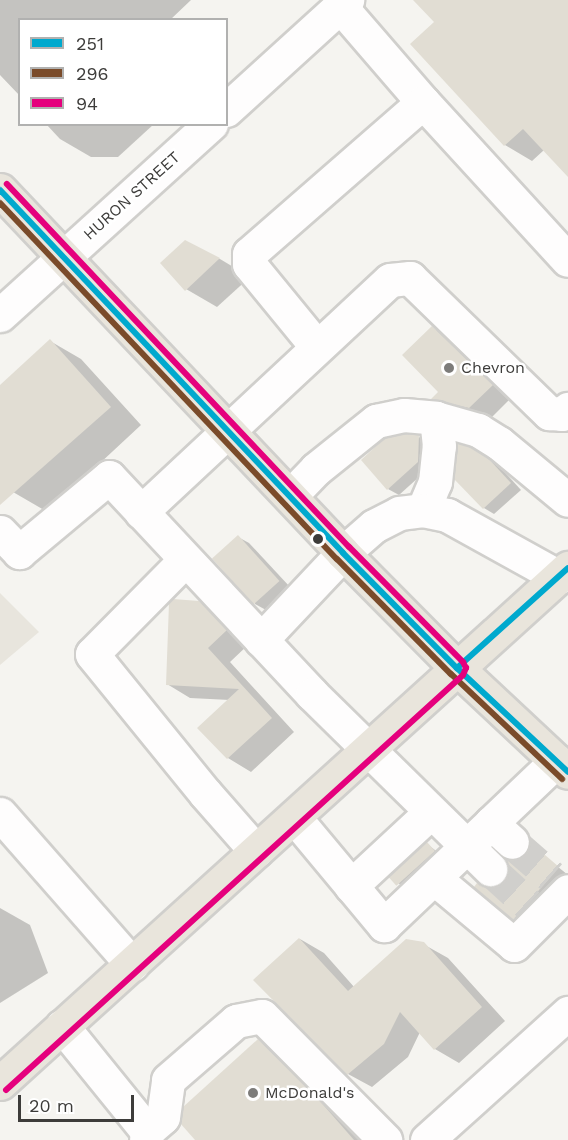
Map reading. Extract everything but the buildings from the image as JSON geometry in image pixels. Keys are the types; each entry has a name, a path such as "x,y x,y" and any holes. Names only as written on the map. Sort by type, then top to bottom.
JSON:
{"main road":[{"path":"0,190 343,553 457,668 562,766"},
{"path":"0,1083 563,572"}],"street":[{"path":"228,108 344,3 423,102 568,260"},
{"path":"317,347 249,264 249,254 423,102"},
{"name":"HURON STREET","path":"0,315 209,126"},
{"path":"141,512 390,280 410,278 549,413 562,414 568,409"},
{"path":"290,496 316,469 376,421 404,415 436,418 478,430 499,443 568,500"},
{"path":"423,510 435,482 439,447 436,418"},
{"path":"0,532 19,552 109,477 261,640 465,848 490,869"},
{"path":"261,640 343,553 374,526 399,513 423,510 447,515 563,572"},
{"path":"185,560 92,654 205,793 256,851"},
{"path":"294,817 384,925 465,848 502,832 562,766"},
{"path":"351,886 431,812"},
{"path":"0,814 132,964"},
{"path":"434,878 514,945 536,909 562,886"},
{"path":"427,1140 568,1013"},
{"path":"62,1026 147,1136 163,1117 168,1080 236,1021 262,1016 385,1140"}],"shaded area":[{"path":"0,593 39,632 0,665"}],"tunnel":[{"path":"512,842 551,876"},
{"path":"490,869 528,904"}],"transit line":[{"name":"94","path":"6,1090 463,675 466,668 463,662 349,547 7,184"},
{"name":"251","path":"0,190 343,553 457,668 568,772"},
{"name":"296","path":"0,203 337,559 451,674 562,779"},
{"name":"251","path":"457,668 568,568"}],"place":[{"name":"Chevron","path":"449,368"},
{"name":"McDonald's","path":"253,1093"}]}
